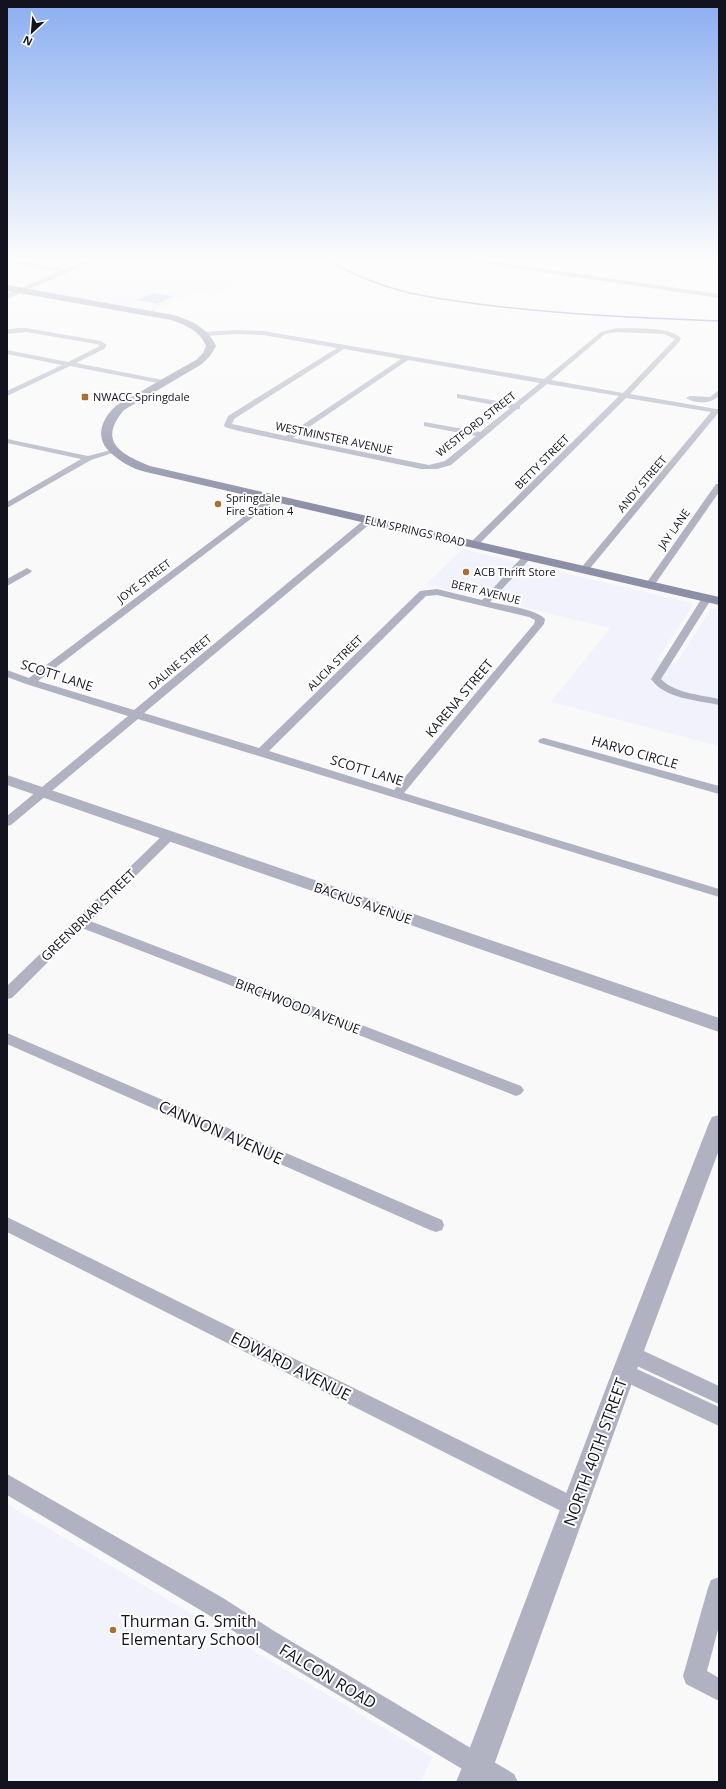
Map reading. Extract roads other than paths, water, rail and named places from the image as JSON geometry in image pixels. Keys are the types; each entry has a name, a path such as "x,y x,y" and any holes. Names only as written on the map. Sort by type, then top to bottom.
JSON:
{"main road":[{"path":"114,451 108,443 106,434 107,426 114,413 163,382 199,362 207,354 211,346 210,342"},
{"name":"ELM SPRINGS ROAD","path":"114,451 129,462 146,469 713,599"}],"street":[{"path":"7,394 102,348 104,345 100,342"},
{"path":"316,342 674,404 682,398 709,400 718,395"},
{"name":"WESTFORD STREET","path":"436,467 448,463 593,342"},
{"name":"WESTFORD STREET","path":"625,395 676,342"},
{"name":"WESTMINSTER AVENUE","path":"343,347 231,418 228,425 239,429 417,466 436,467"},
{"path":"7,352 163,382"},
{"path":"287,439 406,358"},
{"path":"7,385 21,387"},
{"name":"BETTY STREET","path":"473,545 625,395"},
{"path":"460,396 517,406"},
{"name":"ANDY STREET","path":"584,570 716,411 674,404"},
{"path":"427,424 482,435"},
{"path":"7,441 88,458"},
{"path":"7,505 88,458 114,451"},
{"name":"JAY LANE","path":"650,585 719,486"},
{"name":"JOYE STREET","path":"30,682 273,499"},
{"name":"DALINE STREET","path":"7,822 368,521"},
{"path":"483,604 527,557"},
{"path":"7,583 27,571"},
{"name":"BERT AVENUE","path":"426,592 437,592 532,615 540,619"},
{"name":"ALICIA STREET","path":"262,752 421,595 426,592"},
{"path":"713,599 657,676 658,683 671,690 719,702"},
{"name":"KARENA STREET","path":"397,794 539,624 540,619"},
{"name":"SCOTT LANE","path":"7,672 30,682 719,893"},
{"name":"HARVO CIRCLE","path":"544,741 719,790"},
{"name":"BACKUS AVENUE","path":"7,780 719,1025"},
{"name":"GREENBRIAR STREET","path":"7,994 169,836"},
{"name":"BIRCHWOOD AVENUE","path":"81,923 516,1090"},
{"name":"CANNON AVENUE","path":"7,1038 436,1226"},
{"name":"NORTH 40TH STREET","path":"475,1774 719,1123"},
{"name":"EDWARD AVENUE","path":"7,1224 574,1507"},
{"path":"628,1363 719,1395"},
{"path":"628,1363 719,1417"},
{"name":"FALCON ROAD","path":"7,1484 215,1606 475,1774 506,1782"},
{"path":"719,1588 694,1676 719,1690"}],"place":[{"name":"NWACC Springdale","path":"85,397"},
{"name":"Springdale Fire Station 4","path":"218,504"},
{"name":"ACB Thrift Store","path":"466,572"},
{"name":"Thurman G. Smith Elementary School","path":"113,1630"}]}
